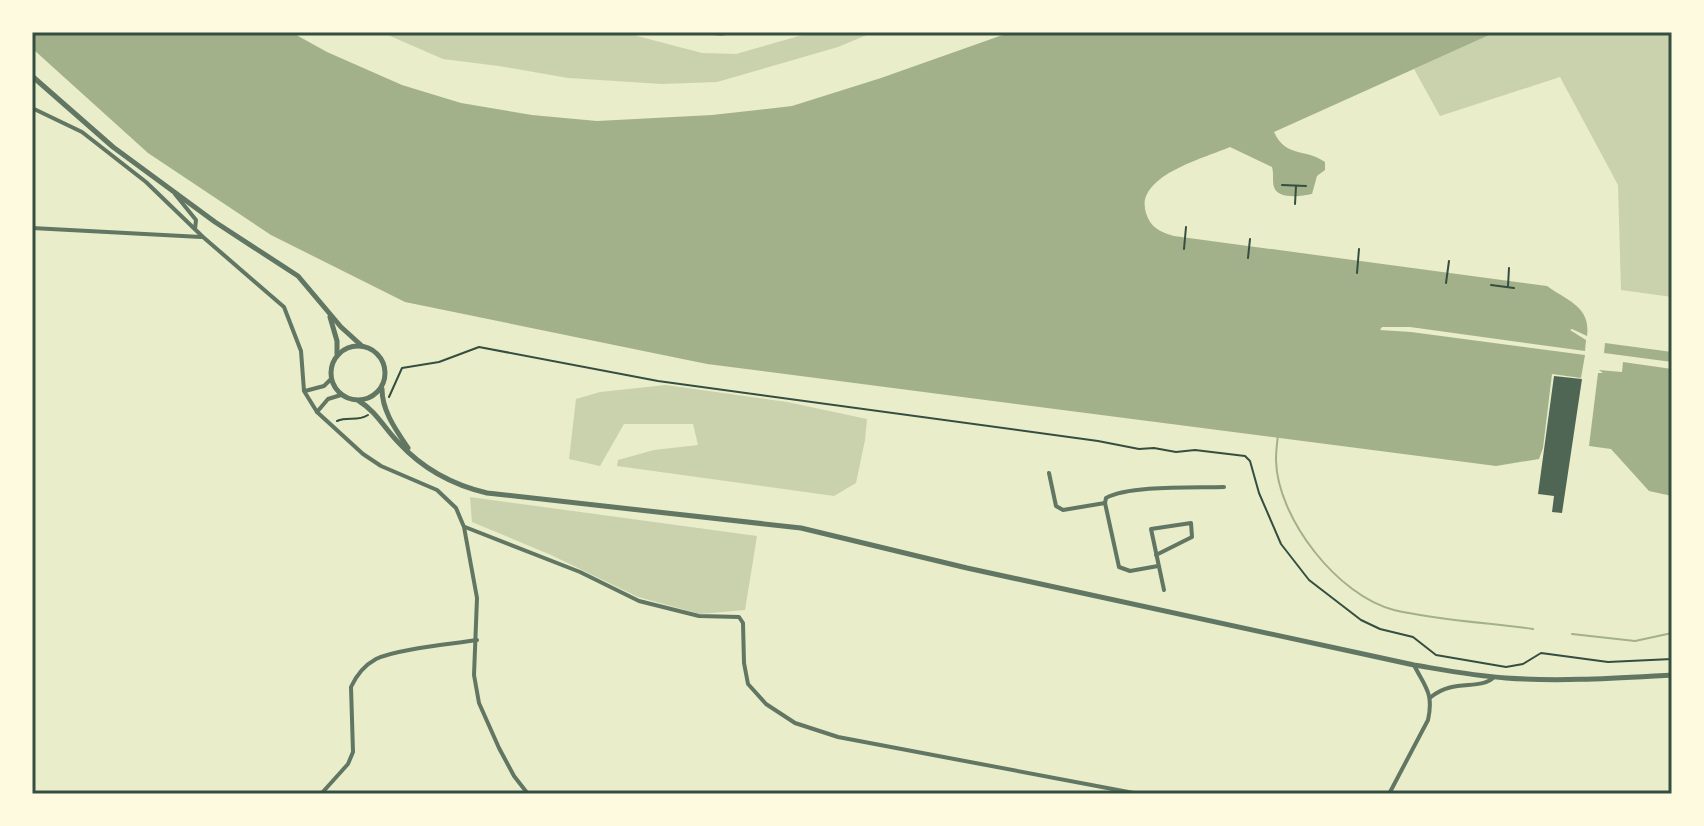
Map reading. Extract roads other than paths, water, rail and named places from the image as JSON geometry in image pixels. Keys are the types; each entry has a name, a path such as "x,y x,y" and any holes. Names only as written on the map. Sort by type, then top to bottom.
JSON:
{"street":[{"path":"32,76 113,147 298,276 362,346 374,351 385,369 382,401 413,455"},
{"path":"32,108 91,139 159,193 203,237 284,307 301,351 304,391 317,412 363,454 381,466 437,490 456,508 464,527 477,598 474,675 479,703 514,776 528,794"},
{"path":"174,192 196,220 195,229"},
{"path":"32,228 203,237"},
{"path":"328,312 337,341 331,379 341,395"},
{"path":"336,356 348,347 362,346"},
{"path":"304,391 324,386 331,379"},
{"path":"359,401 376,393 382,386"},
{"path":"317,412 328,399 341,395 359,401 380,417 399,443 440,476 466,488 487,493 801,528 967,568 1414,665 1494,677 1572,680 1672,675"},
{"path":"1049,473 1059,510 1105,503 1111,495 1132,491 1224,487"},
{"path":"1105,503 1119,567 1130,571 1158,566"},
{"path":"1156,555 1192,537 1191,523 1151,529 1158,566 1164,590"},
{"path":"464,527 580,572 639,601 699,616 739,617 743,623 748,684 766,704 809,728 881,746 1139,794"},
{"path":"321,794 348,764 353,752 351,687 369,664 386,655 477,640"},
{"path":"1389,794 1428,720 1431,697 1414,665"},
{"path":"1431,697 1445,686 1485,683 1494,677"}],"waterway":[{"path":"698,32 721,35 739,32"},
{"path":"1278,435 1276,460 1279,483 1287,506 1314,552 1352,589 1394,610 1533,629"},
{"path":"1572,634 1635,641 1672,633"}]}
